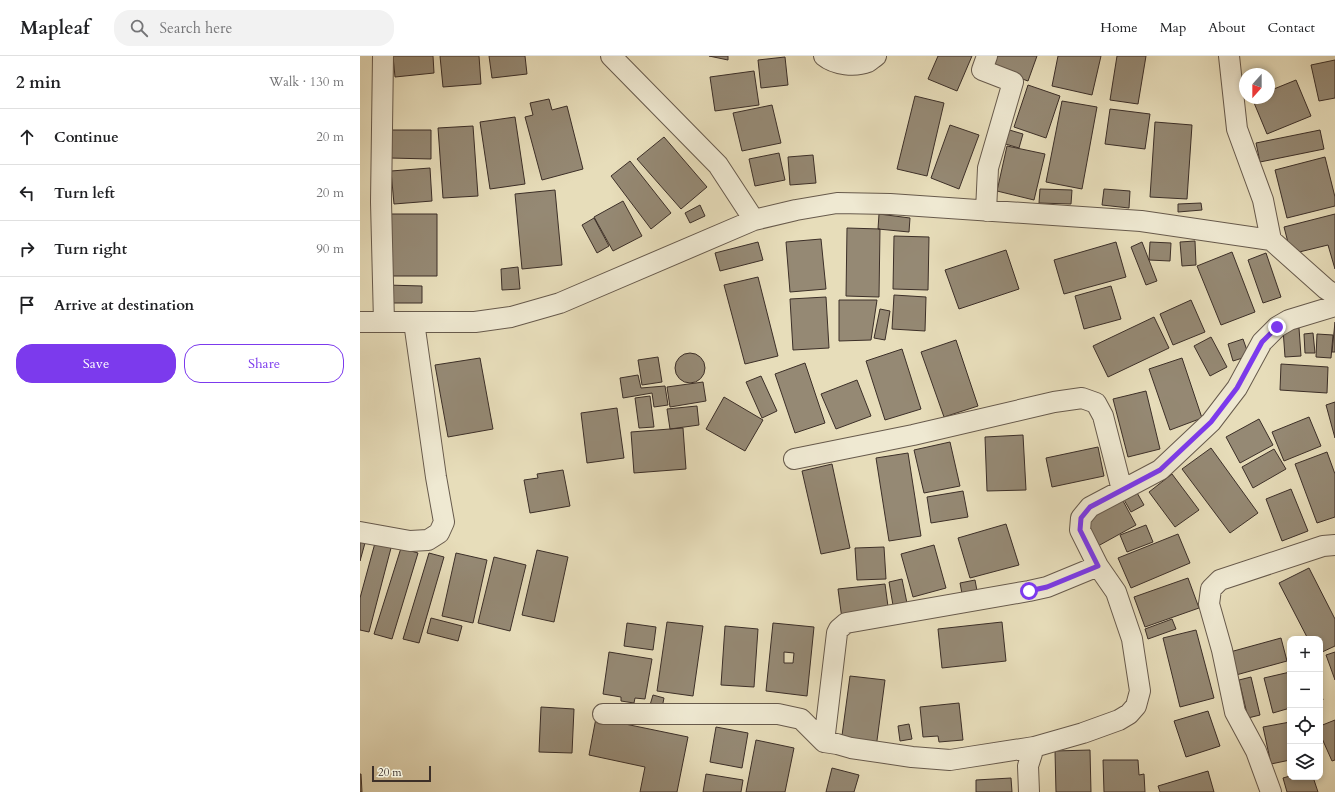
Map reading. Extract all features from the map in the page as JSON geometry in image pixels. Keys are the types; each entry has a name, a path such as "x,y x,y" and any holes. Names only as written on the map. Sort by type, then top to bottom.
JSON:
{"street":[{"path":"383,56 381,202 384,322"},
{"path":"612,56 718,165 754,220"},
{"path":"824,56 841,63 851,64 868,62 876,56"},
{"path":"986,210 988,168 1013,82 982,70 987,56"},
{"path":"1229,56 1238,129 1263,200 1271,240"},
{"path":"360,322 476,322 511,317 560,303 754,220 796,210 836,203 890,204 1140,222 1271,240 1326,289 1335,295"},
{"path":"603,714 778,714 801,719 824,742 851,748 912,757 950,760 1034,747 1083,733 1119,720 1129,714 1136,706 1140,692 1132,639 1116,592 1098,566 1080,530 1081,518 1090,507 1160,470 1211,422 1237,388 1262,342 1277,327 1289,320 1335,306"},
{"path":"360,532 410,541 428,540 439,533 444,522 436,477 414,322"},
{"path":"794,459 913,435 1054,402 1082,398 1096,403 1103,416 1122,490"},
{"path":"1271,792 1256,751 1235,712 1222,650 1209,604 1211,589 1220,580 1323,546 1335,545"},
{"path":"824,742 837,633 846,623 1047,587 1098,566"},
{"path":"1028,792 1028,766 1034,747"}],"building":[{"path":"393,56 433,56 434,73 395,77"},
{"path":"440,56 479,56 481,84 443,87"},
{"path":"489,56 525,56 527,74 492,78"},
{"path":"709,56 728,56 728,60"},
{"path":"938,56 972,56 957,91 928,79"},
{"path":"996,56 1037,56 1028,81 992,68"},
{"path":"1058,56 1101,56 1092,95 1052,86"},
{"path":"1117,56 1146,56 1138,104 1110,100"},
{"path":"785,57 788,85 761,88 758,60"},
{"path":"1335,60 1335,98 1319,101 1311,65"},
{"path":"754,71 759,105 715,111 710,77"},
{"path":"1296,80 1311,116 1267,134 1254,104 1275,104 1275,89"},
{"path":"1028,85 1060,96 1046,138 1014,127"},
{"path":"915,96 944,103 927,176 897,169"},
{"path":"549,99 552,110 567,106 583,169 542,180 525,117 533,115 530,103"},
{"path":"1062,101 1097,107 1082,189 1046,182"},
{"path":"772,105 781,143 742,151 733,113"},
{"path":"1110,109 1150,114 1145,149 1105,144"},
{"path":"515,117 525,184 490,189 480,122"},
{"path":"1155,122 1192,125 1187,199 1150,197"},
{"path":"950,125 979,135 959,189 931,178"},
{"path":"473,126 478,196 443,198 438,128"},
{"path":"1006,129 1023,134 1019,148 1002,143"},
{"path":"390,130 431,130 431,159 390,158"},
{"path":"1320,130 1324,149 1260,162 1256,143"},
{"path":"664,137 707,187 681,209 637,159"},
{"path":"1007,146 1045,154 1034,200 997,191"},
{"path":"779,153 785,180 755,186 749,159"},
{"path":"813,155 816,183 790,185 788,157"},
{"path":"1325,157 1335,197 1335,206 1287,218 1275,170"},
{"path":"630,161 671,213 651,229 611,176"},
{"path":"430,168 432,201 394,204 391,171"},
{"path":"1040,189 1072,190 1071,204 1039,203"},
{"path":"1104,189 1130,191 1129,208 1102,205"},
{"path":"555,190 562,265 522,269 515,194"},
{"path":"623,201 642,236 613,251 594,217"},
{"path":"1201,203 1202,210 1178,212 1178,204"},
{"path":"700,205 705,216 690,223 685,213"},
{"path":"388,214 437,214 437,276 389,276"},
{"path":"879,214 910,218 909,232 878,229"},
{"path":"1335,214 1335,269 1328,245 1291,254 1284,227"},
{"path":"594,218 609,246 597,253 582,225"},
{"path":"847,228 880,229 879,297 846,296"},
{"path":"894,236 929,237 928,290 893,289"},
{"path":"821,239 826,289 790,292 786,242"},
{"path":"1195,241 1196,265 1182,266 1180,242"},
{"path":"758,242 763,260 720,271 715,253"},
{"path":"1116,242 1126,277 1064,294 1054,260"},
{"path":"1142,242 1157,281 1146,285 1131,247"},
{"path":"1150,242 1171,243 1170,261 1149,260"},
{"path":"1006,250 1019,289 959,309 945,270"},
{"path":"1232,252 1255,312 1221,325 1197,266"},
{"path":"1266,253 1281,297 1263,303 1248,260"},
{"path":"518,267 520,289 502,290 501,269"},
{"path":"758,277 778,356 745,364 724,285"},
{"path":"386,285 422,286 422,303 386,303"},
{"path":"1111,286 1121,319 1084,329 1075,296"},
{"path":"894,295 926,297 925,331 892,329"},
{"path":"826,297 829,348 793,350 790,299"},
{"path":"839,300 877,300 871,340 839,341"},
{"path":"1191,300 1205,332 1173,345 1160,314"},
{"path":"880,309 890,311 885,340 874,338"},
{"path":"1154,317 1169,348 1108,377 1093,346"},
{"path":"1335,322 1335,352 1332,352"},
{"path":"1299,328 1301,356 1285,357 1283,329"},
{"path":"1313,333 1315,353 1305,353 1304,334"},
{"path":"1317,334 1333,335 1331,358 1316,357"},
{"path":"1211,337 1227,367 1210,376 1194,346"},
{"path":"1243,339 1249,356 1233,361 1228,344"},
{"path":"956,340 978,406 944,417 921,352"},
{"path":"902,349 921,409 885,420 866,361"},
{"path":"690,353 700,358 705,368 700,378 690,383 680,378 675,368 680,358"},
{"path":"658,357 662,382 642,385 638,360"},
{"path":"480,358 493,429 448,437 435,365"},
{"path":"1182,358 1202,418 1170,430 1149,369"},
{"path":"805,363 825,423 795,433 775,374"},
{"path":"1281,364 1328,367 1327,393 1280,390"},
{"path":"638,375 641,388 665,386 668,405 654,407 652,393 623,398 620,378"},
{"path":"761,376 777,411 762,418 746,382"},
{"path":"857,380 871,416 836,429 821,394"},
{"path":"703,382 706,401 670,407 667,387"},
{"path":"1146,391 1160,449 1128,457 1113,399"},
{"path":"650,396 654,427 639,428 635,398"},
{"path":"724,397 763,420 745,451 706,429"},
{"path":"1335,402 1335,438 1326,405"},
{"path":"697,406 699,425 670,429 667,409"},
{"path":"617,408 624,458 587,463 581,413"},
{"path":"1309,417 1321,446 1284,461 1272,432"},
{"path":"1259,419 1273,445 1240,463 1226,437"},
{"path":"683,428 686,469 634,473 631,432"},
{"path":"1023,435 1026,490 987,491 985,437"},
{"path":"950,442 960,486 924,493 914,450"},
{"path":"1098,447 1104,476 1052,487 1046,458"},
{"path":"1211,448 1258,513 1230,533 1182,469"},
{"path":"1274,449 1286,469 1253,488 1242,467"},
{"path":"1327,452 1335,474 1335,517 1317,523 1295,464"},
{"path":"908,453 921,536 889,541 876,458"},
{"path":"832,464 850,548 821,554 802,471"},
{"path":"563,470 570,506 530,513 524,480 538,478 537,474"},
{"path":"1172,474 1199,510 1175,527 1149,492"},
{"path":"1291,489 1308,531 1282,541 1266,499"},
{"path":"963,491 968,517 931,523 927,497"},
{"path":"1136,491 1144,505 1131,512 1123,498"},
{"path":"1122,499 1136,525 1098,546 1084,521"},
{"path":"1006,524 1019,565 970,578 958,538"},
{"path":"1146,525 1153,542 1127,552 1120,535"},
{"path":"1178,534 1190,563 1131,588 1118,558"},
{"path":"360,542 365,543 360,561"},
{"path":"375,543 391,548 369,632 360,630 360,598"},
{"path":"934,545 946,588 913,597 901,554"},
{"path":"884,547 886,579 857,580 855,548"},
{"path":"401,548 418,553 392,639 374,634"},
{"path":"537,550 568,557 554,622 522,615"},
{"path":"429,553 444,557 419,643 403,639"},
{"path":"456,553 487,560 473,623 442,616"},
{"path":"494,557 526,565 510,631 478,623"},
{"path":"1309,568 1335,619 1335,646 1323,652 1323,636 1306,636 1279,583"},
{"path":"1188,578 1199,608 1145,627 1134,597"},
{"path":"902,579 908,608 894,611 889,582"},
{"path":"975,580 978,596 963,599 960,583"},
{"path":"885,584 889,614 842,619 838,589"},
{"path":"431,618 462,626 458,641 427,633"},
{"path":"1172,619 1176,629 1148,639 1145,629"},
{"path":"667,622 703,626 693,696 657,691"},
{"path":"1002,622 1006,661 942,668 938,629"},
{"path":"627,623 656,627 653,650 624,646"},
{"path":"773,623 814,627 807,696 766,691","holes":["784,652 794,653 793,663 784,663"]},
{"path":"725,626 758,629 754,687 721,685"},
{"path":"1196,630 1214,698 1180,707 1163,638"},
{"path":"1281,638 1287,661 1236,675 1230,652"},
{"path":"609,652 652,659 645,699 635,698 634,703 621,701 621,697 603,694"},
{"path":"1335,652 1335,680 1326,655"},
{"path":"1287,673 1287,709 1273,713 1264,678"},
{"path":"850,676 885,680 876,748 841,743"},
{"path":"1251,677 1260,715 1248,718 1239,680"},
{"path":"653,695 664,698 662,708 650,705"},
{"path":"959,703 963,740 939,742 938,736 923,737 920,707"},
{"path":"541,707 574,709 572,753 539,752"},
{"path":"1208,711 1220,746 1186,757 1174,721"},
{"path":"596,718 688,737 677,792 640,792 645,767 589,755"},
{"path":"1335,720 1335,760 1332,761 1323,741 1323,725"},
{"path":"1287,723 1287,761 1271,764 1263,727"},
{"path":"909,724 912,739 900,741 898,726"},
{"path":"716,727 748,733 742,768 710,762"},
{"path":"756,740 794,748 785,792 746,792"},
{"path":"1090,750 1091,792 1056,792 1055,751"},
{"path":"1103,760 1138,760 1139,775 1144,774 1145,792 1104,792"},
{"path":"832,768 859,775 854,792 826,792"},
{"path":"1208,771 1214,792 1160,792 1158,786"},
{"path":"361,774 362,792 360,792"},
{"path":"706,774 743,780 741,792 703,792"},
{"path":"1287,777 1287,780 1314,780 1318,792 1287,792 1283,778"},
{"path":"1011,778 1012,792 976,792 976,780"}],"route":[{"path":"1029,591 1047,587 1098,566 1080,530 1081,518 1090,507 1160,470 1211,422 1237,388 1262,342 1277,327"}]}
